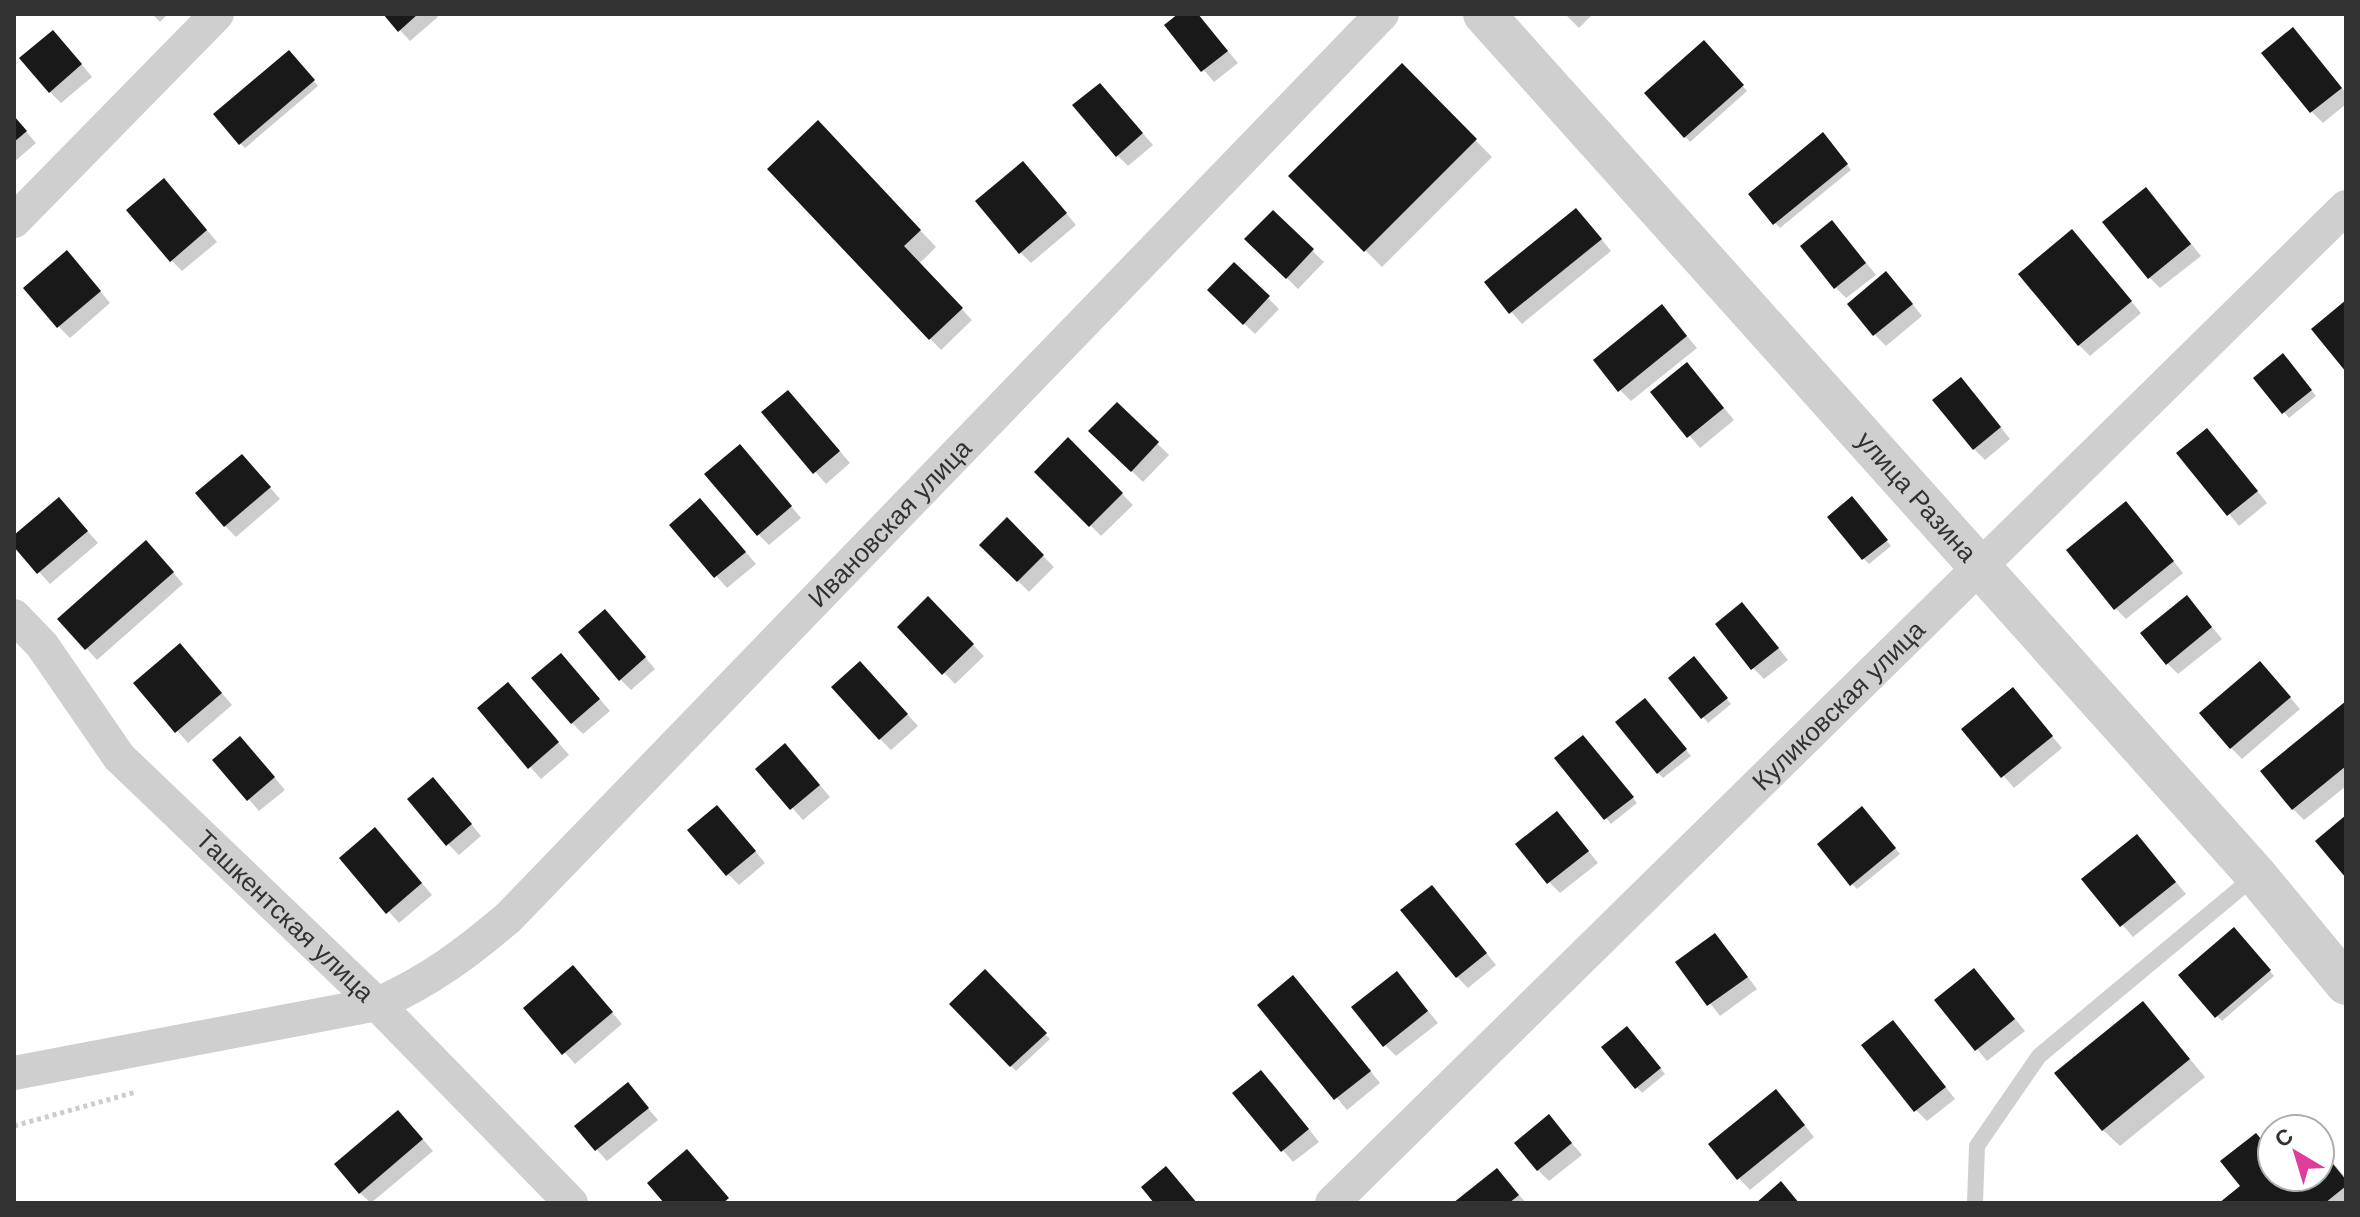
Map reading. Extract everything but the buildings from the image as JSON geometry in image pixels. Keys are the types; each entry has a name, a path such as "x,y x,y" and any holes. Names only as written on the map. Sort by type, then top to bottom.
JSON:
{"street":[{"path":"14,221 217,14"},
{"name":"Ивановская улица","path":"14,1073 377,1004 418,986 451,965 509,917 1382,14"},
{"name":"улица Разина","path":"1484,14 2256,875 2346,984"},
{"name":"Куликовская улица","path":"1332,1203 2346,207"},
{"name":"Ташкентская улица","path":"14,616 42,645 119,757 377,1004 571,1203"}],"lane":[{"path":"1975,1203 1977,1146 2039,1056 2256,875"}],"path":[{"path":"14,1126 23,1125"}]}
